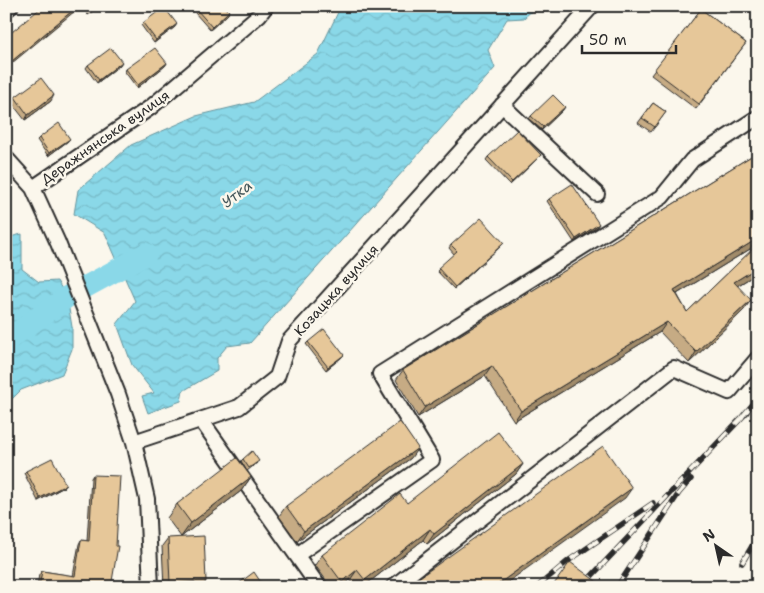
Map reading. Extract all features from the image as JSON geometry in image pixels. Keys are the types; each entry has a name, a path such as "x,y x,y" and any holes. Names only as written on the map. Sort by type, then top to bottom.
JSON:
{"street":[{"path":"6,10 11,6"},
{"name":"Деражнянська вулиця","path":"33,188 151,107 259,15 266,6"},
{"name":"Козацька вулиця","path":"134,442 239,407 277,377 289,341 592,6"},
{"path":"502,105 597,194"},
{"path":"297,555 432,460 380,374 662,197 692,160 758,116"},
{"path":"6,158 33,188 62,252 118,394 134,442 147,500 151,587"},
{"path":"393,587 674,368 730,392 758,358"},
{"path":"201,420 319,587"}],"water":[{"path":"341,6 537,6 524,18 507,19 488,50 495,68 250,343 227,346 217,358 217,371 183,391 181,401 148,413 142,396 154,393 132,365 117,324 135,301 105,233 74,214 78,190 131,145 196,116 254,102 318,54"},
{"path":"22,234 22,269 39,282 57,281 67,297 72,327 72,349 62,374 21,390 6,405 6,238"}],"building":[{"path":"43,6 78,6 6,66 6,37"},
{"path":"201,6 228,6 226,8 229,11 212,27 197,10"},
{"path":"164,7 177,24 156,40 143,23"},
{"path":"701,9 746,43 699,104 654,70"},
{"path":"111,48 122,62 99,80 88,65"},
{"path":"155,48 167,63 138,85 126,69"},
{"path":"41,78 54,95 28,115 15,97"},
{"path":"553,95 565,107 543,127 531,116"},
{"path":"653,103 666,112 655,127 642,118"},
{"path":"59,123 70,139 49,153 39,138"},
{"path":"517,130 541,155 512,182 488,157"},
{"path":"758,152 758,240 674,290 687,312 758,244 758,267 734,282 751,300 696,352 667,322 521,411 492,366 425,407 403,370"},
{"path":"572,184 599,224 576,239 549,199"},
{"path":"481,218 504,243 455,287 438,268 457,251 451,245"},
{"path":"324,329 344,355 328,367 308,342"},
{"path":"400,422 418,448 304,531 286,506"},
{"path":"498,432 523,464 434,534 430,529 365,580 357,570 342,582 322,555 400,494 407,503"},
{"path":"603,446 632,488 494,587 406,587"},
{"path":"252,451 259,461 249,468 243,459"},
{"path":"52,458 66,485 40,498 26,471"},
{"path":"237,458 251,477 191,523 177,504"},
{"path":"93,475 120,476 116,546 118,546 111,587 39,587 42,571 75,576 81,540 89,541"},
{"path":"204,536 206,581 170,583 168,538"},
{"path":"570,562 604,587 552,587"},
{"path":"254,572 264,587 234,587"}],"waterway":[{"name":"Утка","path":"6,341 67,297 146,254"}],"railway":[{"path":"742,417 758,398"},
{"path":"584,584 747,412"},
{"path":"617,587 679,493 691,479"},
{"path":"537,587 568,561 653,503"},
{"path":"742,563 758,536"}]}
